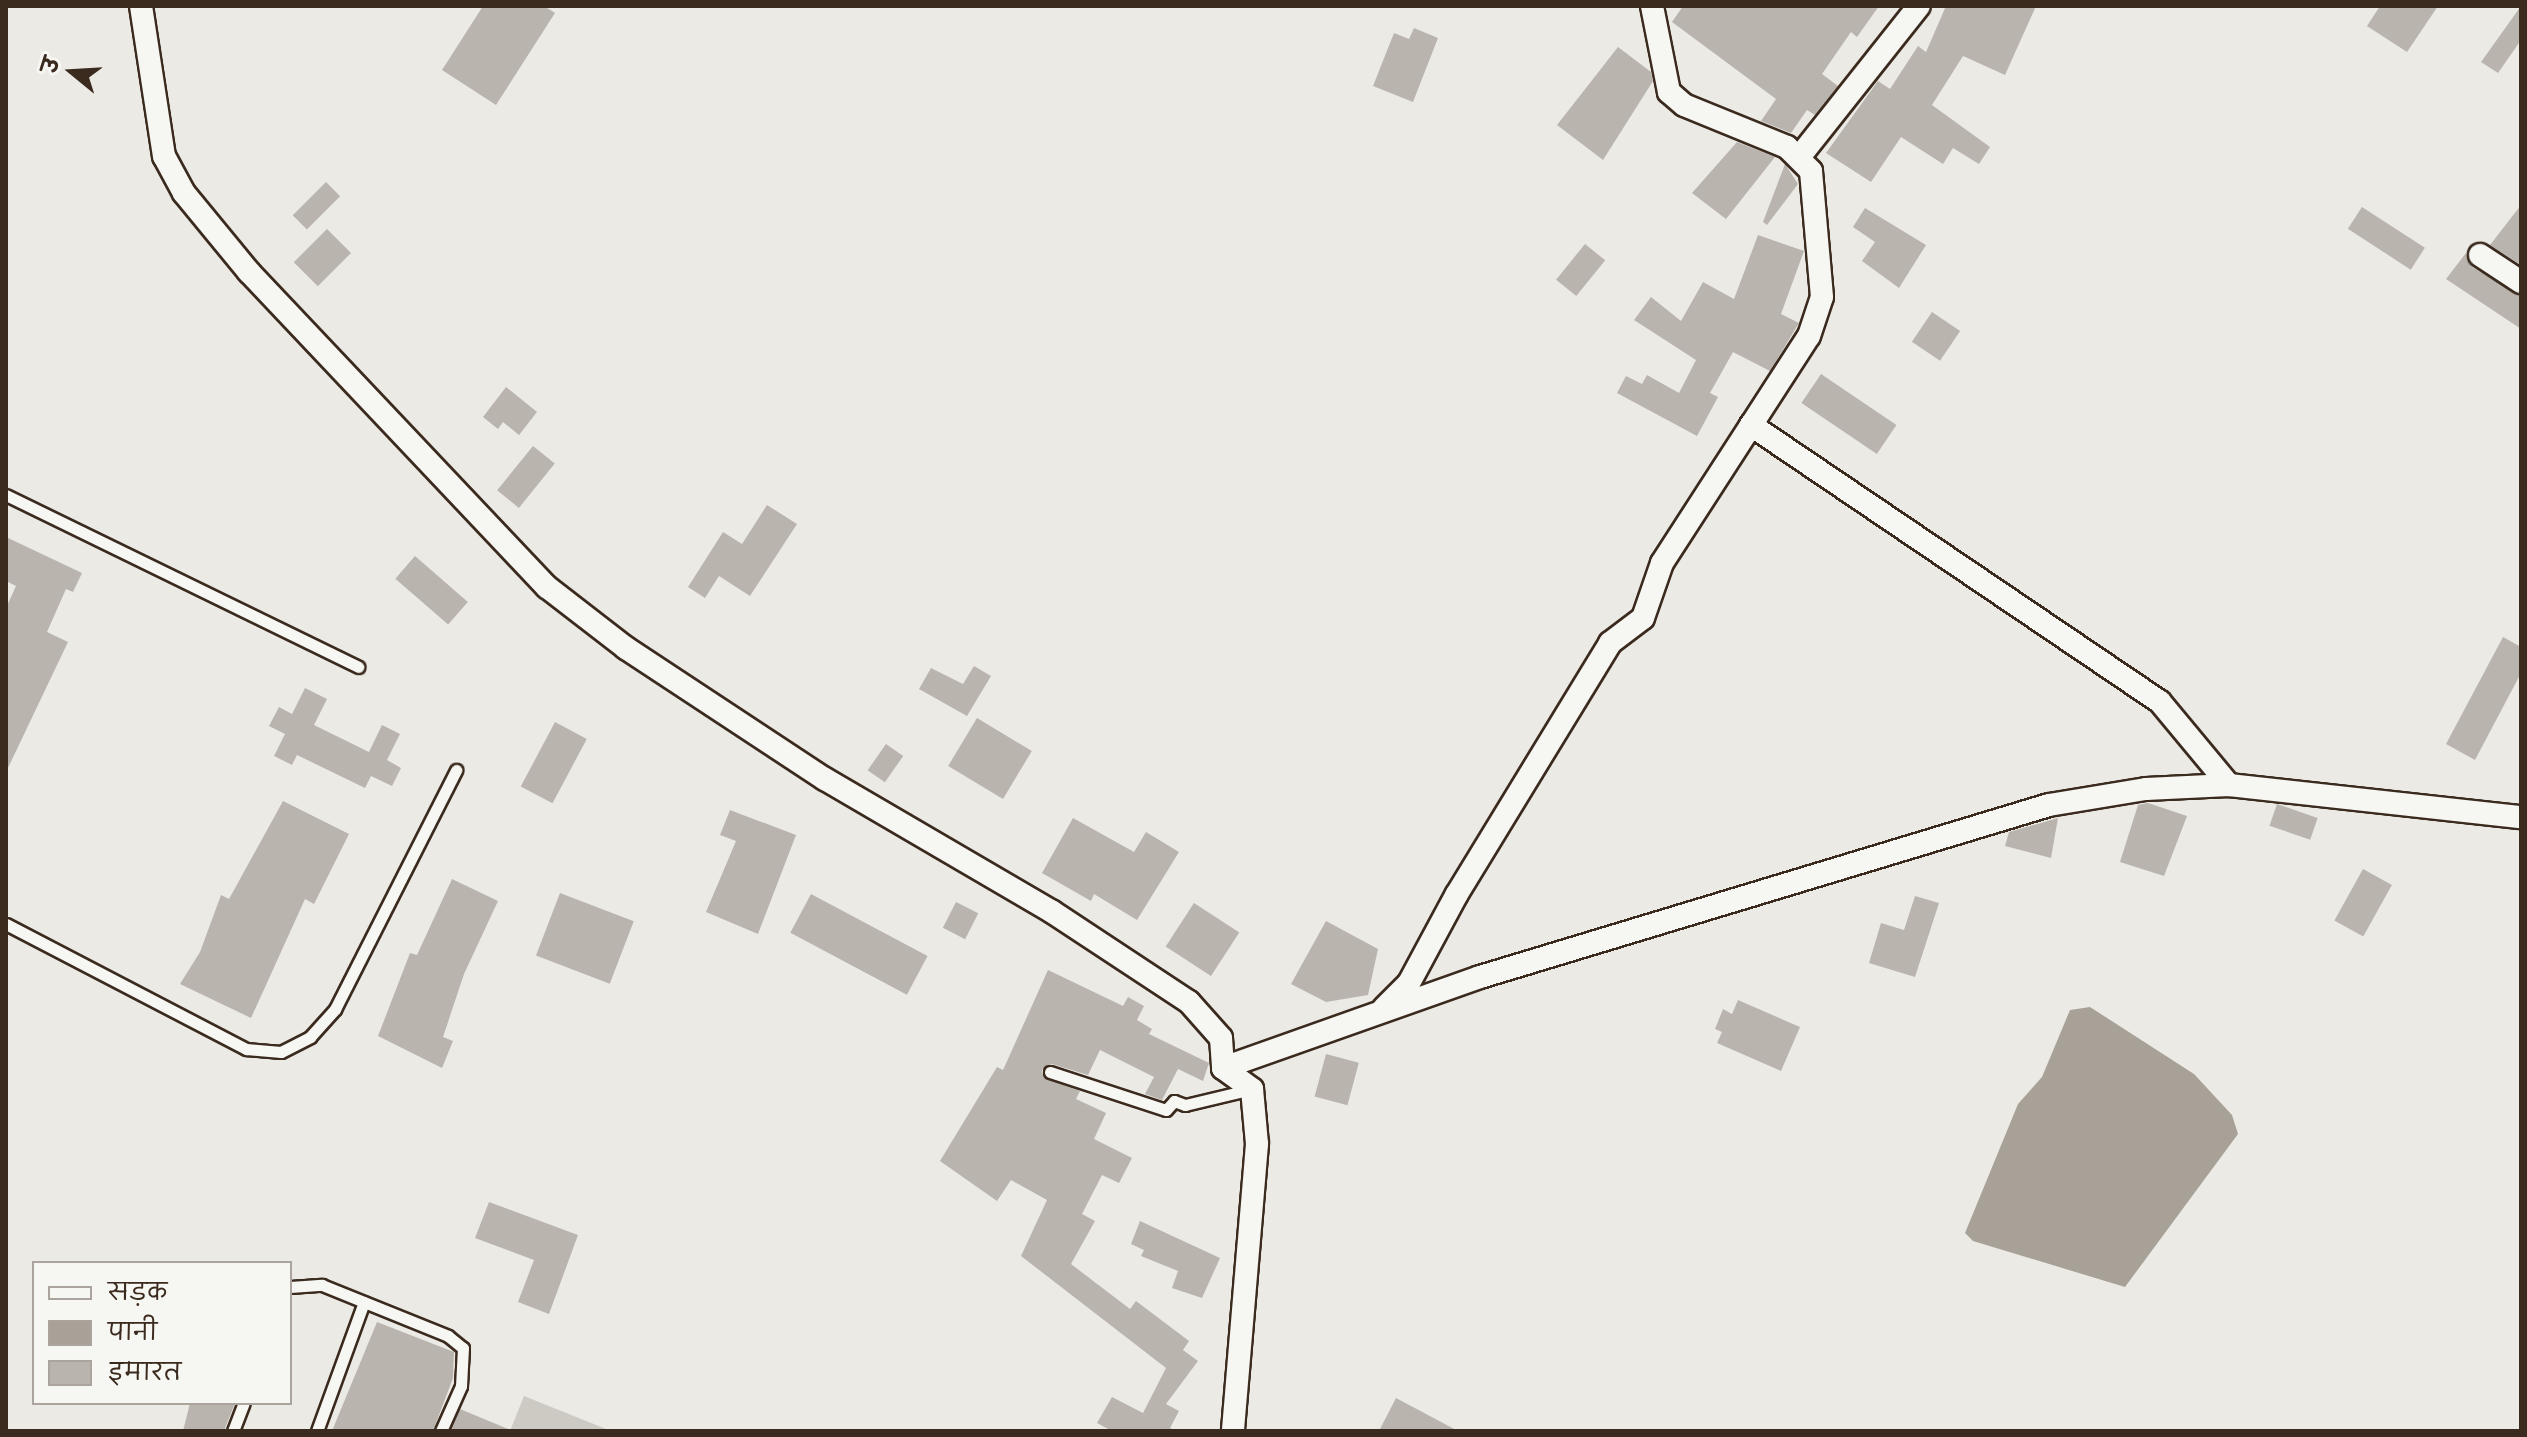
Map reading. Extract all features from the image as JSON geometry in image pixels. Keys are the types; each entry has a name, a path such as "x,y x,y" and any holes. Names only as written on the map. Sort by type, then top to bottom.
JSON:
{"street":[{"path":"141,6 164,156 184,193 249,272 494,535 547,587 626,648 825,779 1051,911 1189,1002 1221,1038 1223,1068"},
{"path":"1381,1012 1409,983 1457,894 1610,643 1643,618 1662,563 1809,336 1822,297 1824,281 1814,241 1815,181 1800,156 1684,105 1669,92 1652,6"},
{"path":"1800,156 1919,6"},
{"path":"2480,255 2521,282"},
{"path":"1751,425 2160,702 2229,785"},
{"path":"1223,1068 1381,1012 1994,818 2146,789 2229,785 2521,817"},
{"path":"1223,1068 1252,1089 1257,1144 1233,1431"}],"lane":[{"path":"6,495 358,667"},
{"path":"6,924 246,1049 281,1052 310,1037 335,1009 456,770"},
{"path":"1050,1072 1166,1110 1174,1101 1185,1105 1252,1089"},
{"path":"292,1287 322,1285 463,1348 461,1386 441,1431"},
{"path":"317,1431 364,1302"},
{"path":"233,1431 243,1405"}],"shaded area":[{"path":"524,1396 611,1431 510,1431"}],"water":[{"path":"2090,1007 2194,1074 2232,1115 2238,1134 2125,1287 1973,1241 1965,1233 2018,1104 2042,1077 2070,1010"}],"building":[{"path":"483,6 544,6 555,13 496,105 442,70"},
{"path":"1683,6 1879,6 1857,37 1851,32 1822,74 1838,86 1815,115 1807,110 1791,133 1761,121 1776,99 1672,22"},
{"path":"1946,6 2036,6 2005,75 1963,56 1932,105 1990,147 1979,164 1953,148 1943,164 1901,137 1871,182 1826,153 1878,81 1890,89 1918,46 1926,52"},
{"path":"2380,6 2438,6 2407,52 2367,26"},
{"path":"2521,6 2521,40 2498,73 2481,62"},
{"path":"1414,28 1438,38 1413,102 1373,86 1394,33 1409,39"},
{"path":"1618,47 1651,72 1653,81 1603,160 1557,125"},
{"path":"1737,142 1775,157 1726,219 1692,193"},
{"path":"1785,164 1798,184 1767,225 1763,222"},
{"path":"326,182 340,196 307,229 293,215"},
{"path":"2521,205 2521,265 2490,245"},
{"path":"2362,207 2425,248 2411,270 2348,229"},
{"path":"1865,208 1926,245 1899,288 1862,261 1875,242 1853,227"},
{"path":"327,229 351,253 318,286 294,262"},
{"path":"1758,235 1804,251 1781,314 1799,323 1770,371 1733,352 1710,393 1718,397 1697,436 1617,393 1626,376 1642,384 1647,375 1679,393 1696,360 1634,320 1651,297 1681,321 1703,282 1734,299"},
{"path":"1585,244 1605,260 1576,296 1556,280"},
{"path":"2466,253 2472,267 2521,296 2521,329 2446,279"},
{"path":"1932,312 1960,331 1940,361 1912,342"},
{"path":"1821,374 1896,425 1877,454 1801,403"},
{"path":"506,387 537,412 519,435 503,422 498,429 483,417"},
{"path":"533,446 555,464 519,508 497,490"},
{"path":"767,505 797,524 750,596 719,576 705,598 688,587 723,532 742,544"},
{"path":"6,537 82,573 73,592 66,589 47,632 68,642 6,772 6,608 16,586 6,581"},
{"path":"415,556 468,602 448,625 395,579"},
{"path":"2503,637 2521,647 2521,673 2475,760 2446,744"},
{"path":"974,666 991,676 967,716 919,689 931,668 963,684"},
{"path":"305,688 327,699 314,725 369,752 382,725 400,734 387,760 401,768 392,786 371,776 365,788 297,755 292,765 274,756 285,734 269,726 279,707 292,714"},
{"path":"977,718 1032,751 1003,799 948,766"},
{"path":"555,722 587,739 553,803 521,786"},
{"path":"886,744 903,756 885,782 868,770"},
{"path":"283,801 349,834 314,904 305,899 251,1018 180,984 200,952 221,895 229,899"},
{"path":"2148,803 2187,816 2164,876 2120,862 2138,805"},
{"path":"2277,804 2318,818 2310,840 2270,826"},
{"path":"730,810 796,835 758,934 706,912 736,841 720,835"},
{"path":"1073,818 1134,852 1146,832 1179,852 1137,920 1094,894 1091,901 1042,873"},
{"path":"2058,818 2051,858 2005,846 2009,832"},
{"path":"2363,869 2392,885 2363,937 2334,921"},
{"path":"452,879 498,901 464,974 443,1037 453,1041 442,1068 378,1036 410,953 417,955"},
{"path":"560,893 634,921 610,984 536,956"},
{"path":"811,894 928,956 907,995 790,933"},
{"path":"1915,896 1939,903 1915,977 1869,963 1881,923 1904,930"},
{"path":"956,902 978,913 965,939 943,928"},
{"path":"1194,903 1239,932 1211,976 1166,947"},
{"path":"1326,921 1378,949 1368,995 1326,1002 1291,984"},
{"path":"1048,970 1123,1006 1128,997 1144,1006 1137,1020 1152,1029 1149,1034 1209,1063 1203,1081 1178,1069 1162,1100 1145,1094 1154,1077 1100,1050 1088,1075 1052,1064 1042,1070 1044,1078 1080,1091 1076,1099 1106,1113 1094,1139 1132,1158 1119,1183 1102,1175 1082,1214 1095,1221 1071,1264 1130,1309 1136,1301 1189,1341 1183,1350 1198,1361 1166,1404 1179,1411 1170,1428 1177,1431 1112,1431 1097,1423 1112,1397 1143,1413 1166,1368 1021,1256 1047,1200 1011,1180 997,1201 940,1161 997,1067 1003,1070"},
{"path":"1738,1000 1800,1027 1781,1071 1717,1043 1722,1032 1715,1029 1723,1009 1732,1014"},
{"path":"1326,1054 1359,1063 1347,1105 1315,1097"},
{"path":"489,1202 578,1235 549,1314 518,1302 534,1260 475,1238"},
{"path":"1140,1221 1220,1258 1202,1298 1172,1288 1178,1271 1141,1256 1144,1250 1131,1244"},
{"path":"377,1322 454,1352 453,1378 433,1431 332,1431"},
{"path":"1396,1398 1458,1431 1379,1431"},
{"path":"190,1405 234,1405 224,1431 183,1431"},
{"path":"460,1409 513,1431 450,1431"}]}
